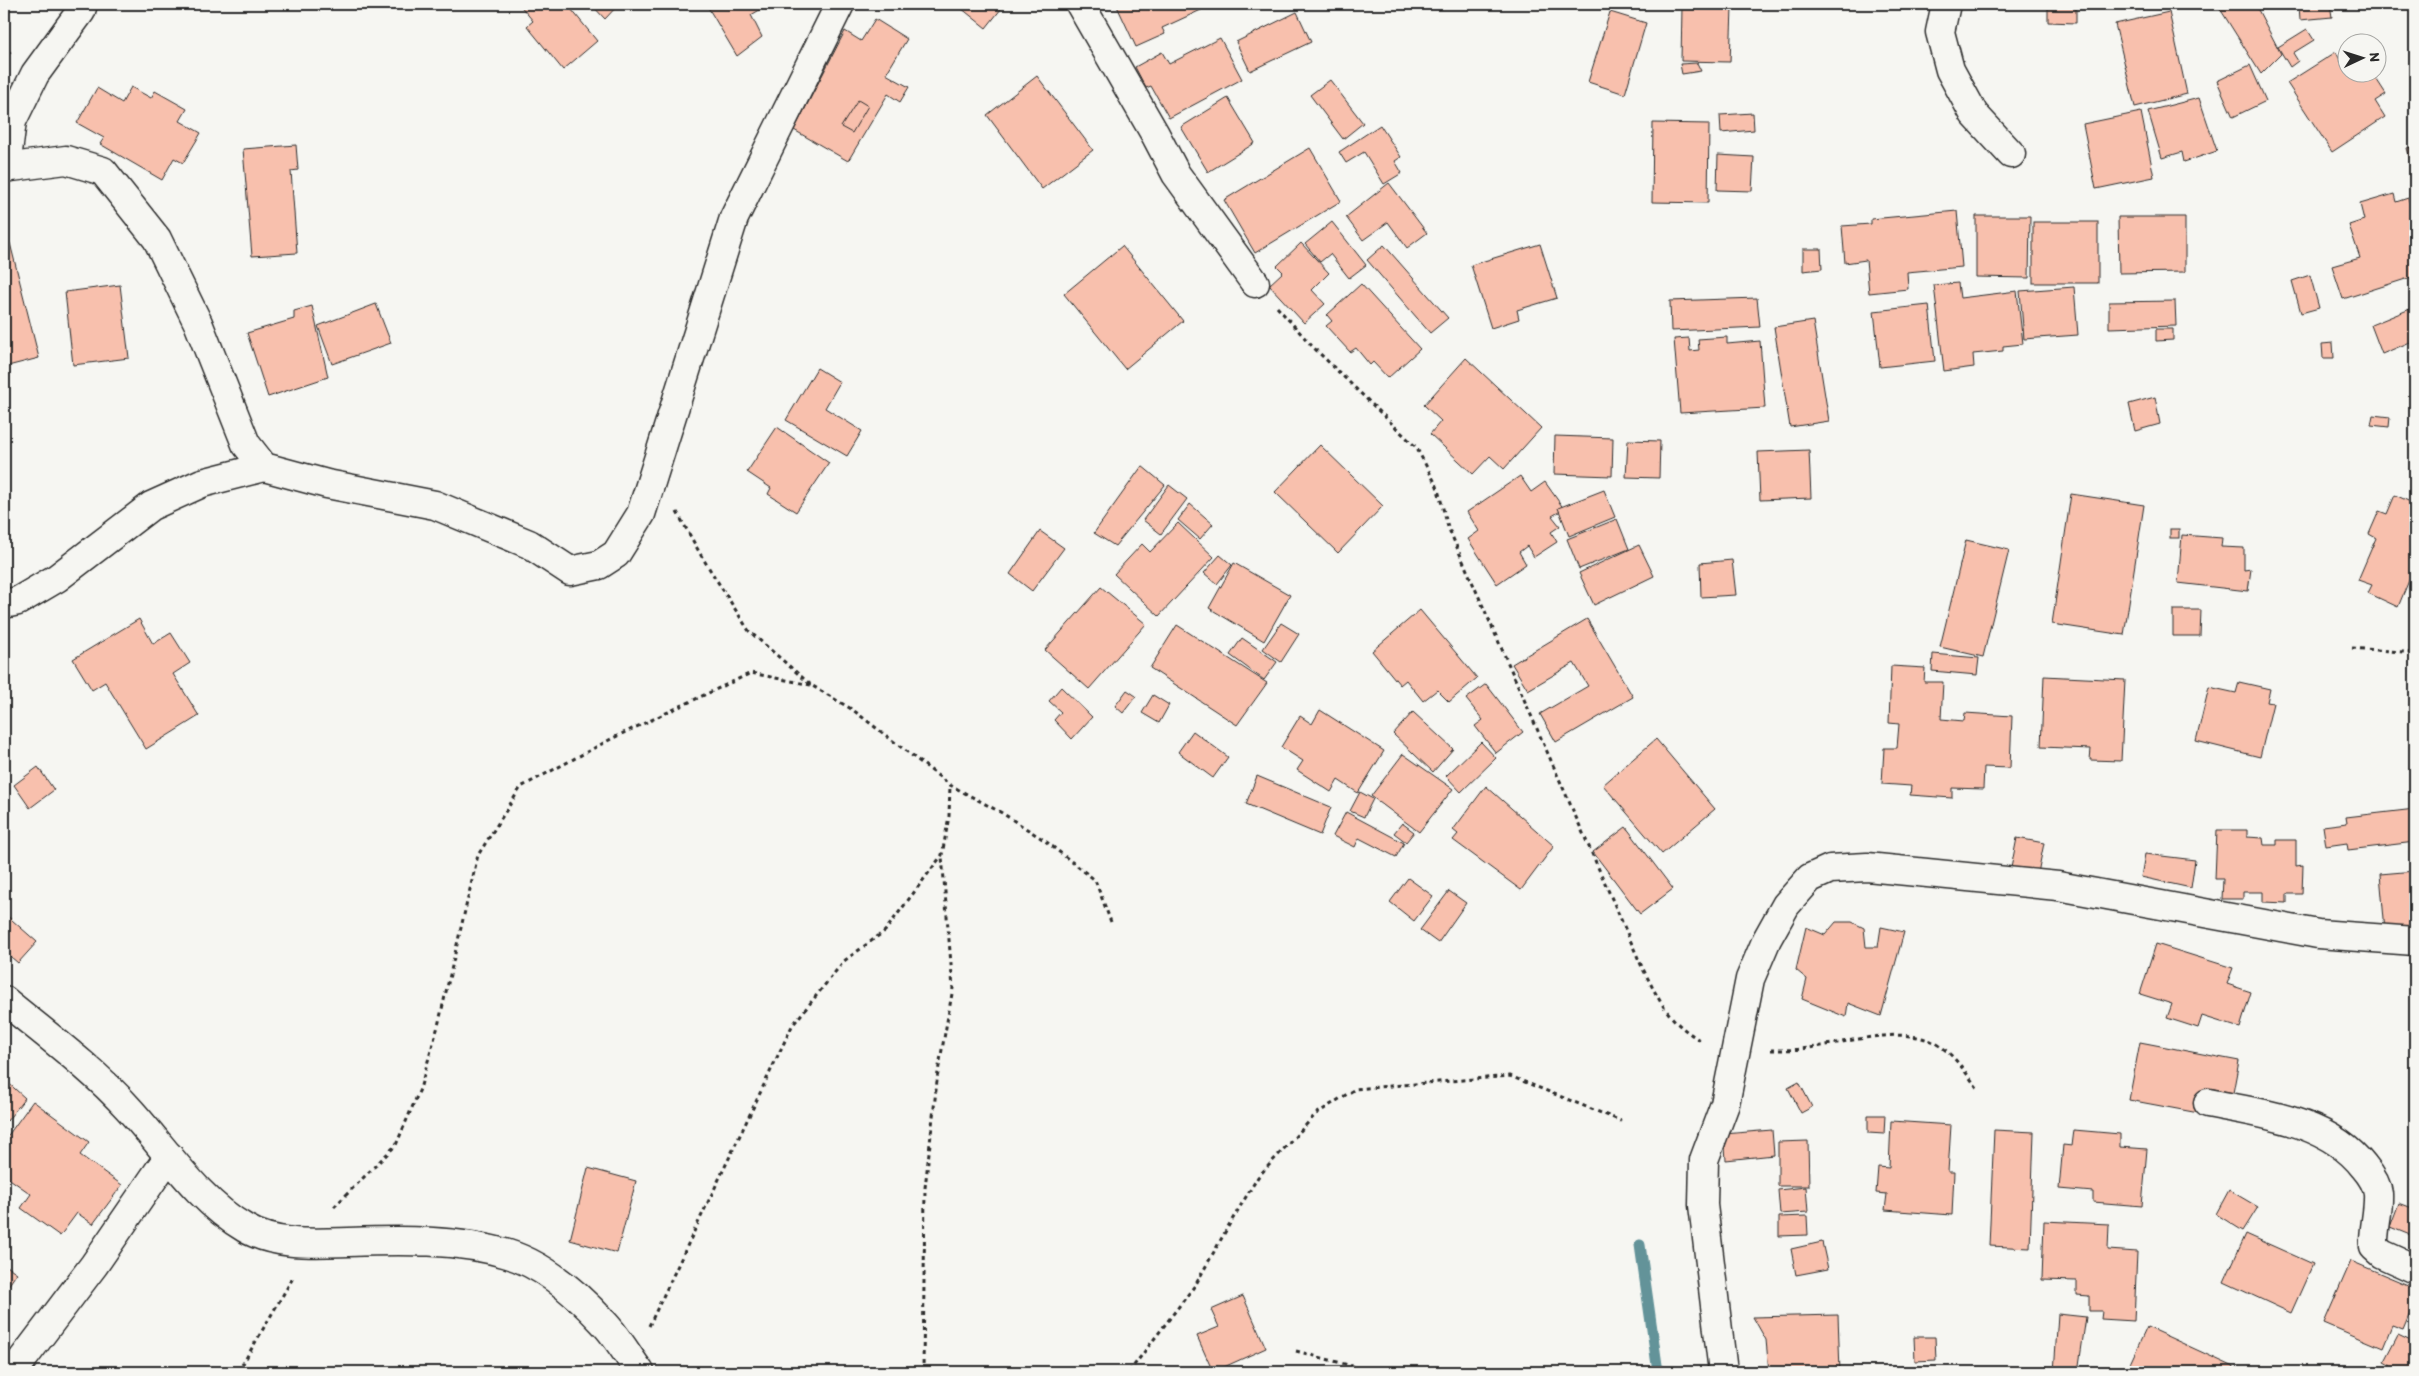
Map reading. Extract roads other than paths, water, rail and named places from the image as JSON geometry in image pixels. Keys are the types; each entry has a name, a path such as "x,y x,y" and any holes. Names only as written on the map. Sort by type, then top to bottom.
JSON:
{"street":[{"path":"84,4 81,11 35,74 12,121 5,168 66,160 103,171 158,239 198,323 246,444 264,467"},
{"path":"4,604 18,601 57,578 151,506 202,483 264,467 327,484 435,505 529,544 570,571 599,565 616,554 641,514 734,218 840,4"},
{"path":"1080,4 1176,174 1255,283"},
{"path":"1946,4 1940,32 1950,70 1974,114 2011,154"},
{"path":"1723,1372 1703,1205 1704,1160 1725,1104 1750,979 1767,939 1786,905 1810,878 1830,869 1867,867 2058,886 2144,900 2318,934 2415,941"},
{"path":"4,1000 70,1055 126,1106 214,1206 246,1229 288,1243 368,1241 458,1244 510,1254 549,1274 583,1302 605,1323 636,1366"},
{"path":"2208,1102 2282,1118 2324,1133 2353,1152 2371,1176 2378,1192 2374,1247 2382,1254 2415,1268"},
{"path":"13,1372 94,1265 169,1156"}],"waterway":[{"path":"1640,1245 1658,1372"}]}
